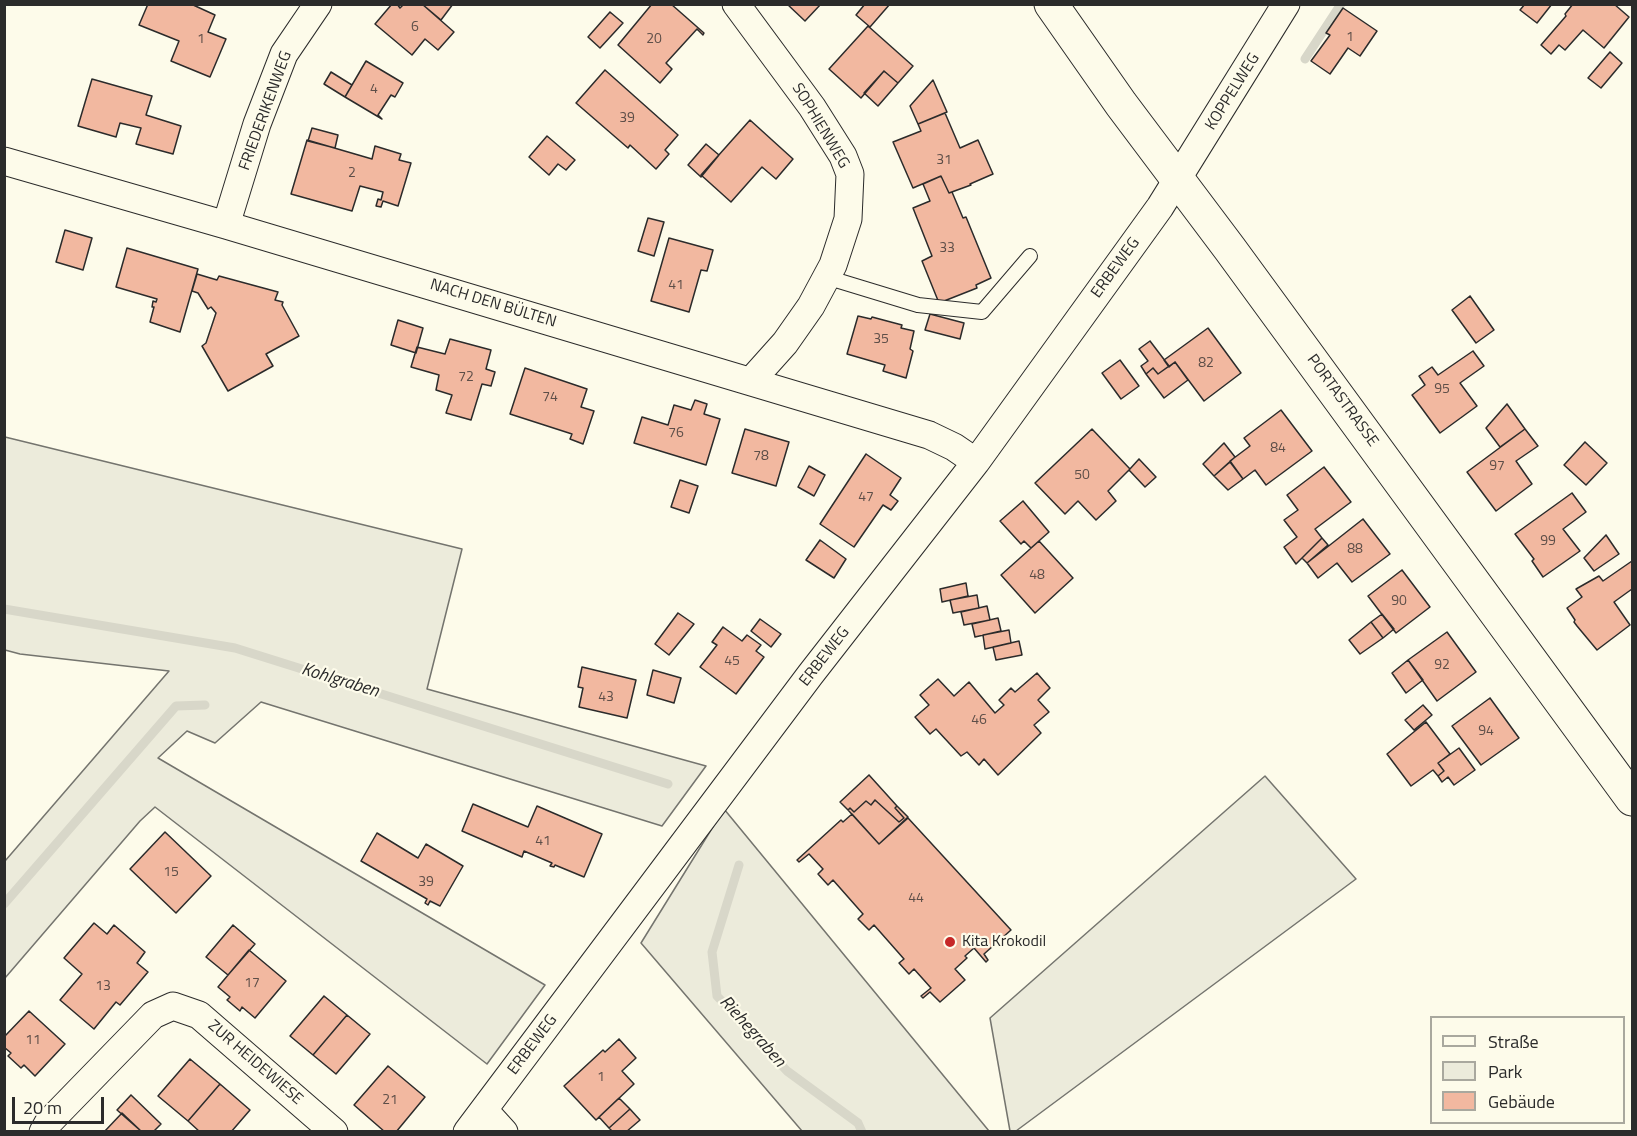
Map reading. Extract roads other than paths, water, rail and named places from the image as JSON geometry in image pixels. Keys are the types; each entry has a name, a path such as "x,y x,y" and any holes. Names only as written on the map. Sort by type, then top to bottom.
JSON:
{"main road":[{"name":"PORTASTRASSE","path":"1051,4 1632,799"}],"street":[{"name":"FRIEDERIKENWEG","path":"226,225 258,124 284,54 318,4"},
{"name":"SOPHIENWEG","path":"736,4 812,107 843,156 850,174 848,219 833,265 811,306 785,343 751,381"},
{"name":"KOPPELWEG","path":"1178,179 1286,4"},
{"name":"NACH DEN BÜLTEN","path":"4,161 929,435 954,447 976,462"},
{"name":"ERBEWEG","path":"467,1131 805,682 976,462 1178,179"},
{"name":"ZUR HEIDEWIESE","path":"43,1131 48,1123 153,1015 173,1006 199,1015 334,1131"},
{"path":"484,1110 504,1131"}],"lane":[{"path":"826,277 918,305 982,312 1030,256"}],"waterway":[{"name":"Riehegraben","path":"1305,59 1341,4"},
{"name":"Kohlgraben","path":"4,609 235,648 668,784"},
{"path":"4,904 176,706 205,705"},
{"name":"Riehegraben","path":"739,865 712,952 717,996 787,1071 858,1123 862,1132"}],"place":[{"name":"Kita Krokodil","path":"950,942"}]}
